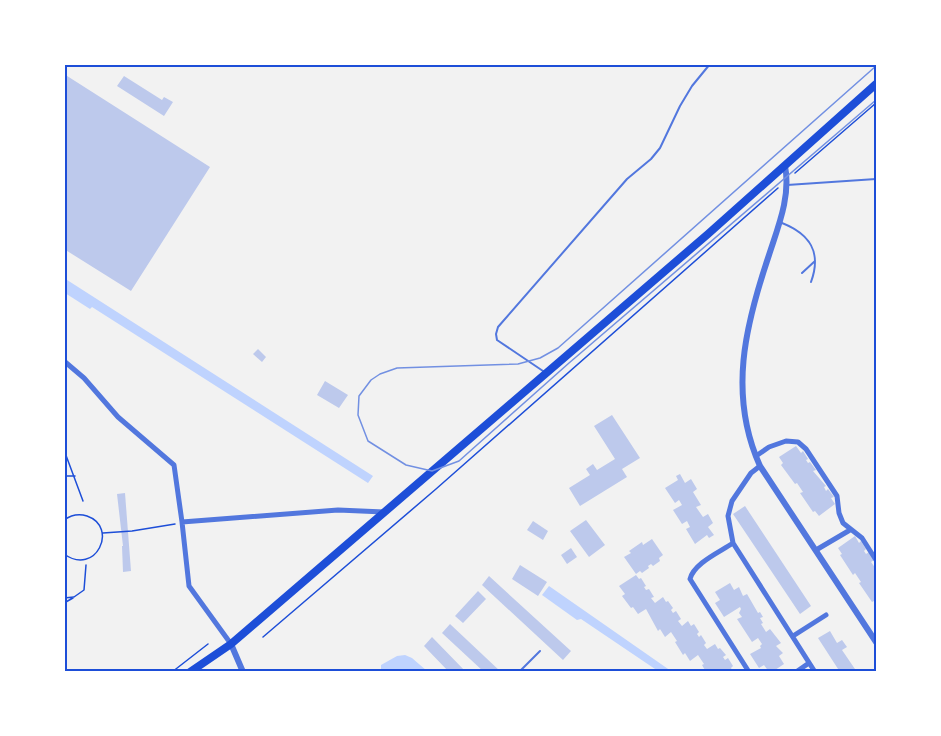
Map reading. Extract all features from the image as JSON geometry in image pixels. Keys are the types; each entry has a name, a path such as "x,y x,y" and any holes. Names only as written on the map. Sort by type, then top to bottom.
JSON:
{"main road":[{"path":"189,672 231,644 785,166 876,84"}],"street":[{"path":"785,166 788,182 779,222 761,278 742,357 741,387 745,418 750,444 760,466 876,642"},
{"path":"64,361 84,378 118,417 174,465 189,586 231,644 243,672"},
{"path":"756,456 769,447 786,441 798,442 806,449 837,496 843,523 862,538 876,560"},
{"path":"760,466 751,472 732,501 728,516 733,543 815,672"},
{"path":"182,522 338,510 384,512"},
{"path":"816,550 850,530"},
{"path":"733,543 696,568 691,573 690,579 749,672"},
{"path":"793,636 826,615"},
{"path":"796,672 809,663"}],"lane":[{"path":"546,373 497,340 495,334 498,327 627,179 651,159 660,148 680,106 692,86 710,64"},
{"path":"788,182 876,179"},
{"path":"779,222 802,234 813,247 815,261 811,282"},
{"path":"802,273 815,261"},
{"path":"519,672 540,651"}],"path":[{"path":"263,637 445,481 876,103"},
{"path":"64,450 83,501"},
{"path":"64,476 75,476"},
{"path":"64,520 78,514 89,516 98,523 102,533 98,550 89,558 78,560 64,554"},
{"path":"102,533 132,531 182,522"},
{"path":"64,603 84,590 86,565"},
{"path":"64,598 74,597"},
{"path":"172,672 208,644"}],"water":[{"path":"64,278 373,476 368,483 92,307 90,309 65,293"},
{"path":"549,586 671,671 658,671 581,619 577,620 542,595"},
{"path":"405,655 427,671 381,671 381,665 397,656"}],"building":[{"path":"64,74 210,167 131,291 64,249"},
{"path":"124,76 162,100 164,97 173,102 164,116 117,86"},
{"path":"258,349 266,357 262,362 253,354"},
{"path":"325,381 348,395 339,408 317,395"},
{"path":"612,415 640,458 622,469 627,477 580,506 569,488 590,475 586,469 593,464 597,470 615,459 594,426"},
{"path":"796,446 801,453 803,451 808,463 810,462 816,470 813,471 826,486 824,487 826,491 828,489 834,497 831,498 835,504 819,516 815,511 813,512 800,493 803,492 797,483 795,484 781,465 783,463 779,457"},
{"path":"680,474 685,483 691,479 697,489 693,492 701,505 696,507 703,517 708,514 713,523 708,527 714,535 709,538 707,535 695,544 686,529 690,527 687,521 682,524 673,510 682,505 679,500 675,503 665,488 678,480 676,476"},
{"path":"125,493 131,571 123,572 123,546 117,494"},
{"path":"745,506 811,606 800,614 733,514"},
{"path":"586,520 605,545 589,557 570,531"},
{"path":"533,521 548,531 543,540 527,530"},
{"path":"855,536 866,549 864,551 866,554 869,552 874,560 871,562 876,569 876,605 840,555 842,554 838,548"},
{"path":"652,539 663,555 659,558 660,561 653,566 651,564 642,573 640,571 636,574 624,557 642,542 643,545"},
{"path":"571,548 577,557 567,564 561,555"},
{"path":"520,565 547,582 538,596 512,579"},
{"path":"636,575 639,579 641,578 646,590 649,589 655,603 663,597 666,602 668,601 673,608 671,610 673,613 676,611 681,619 678,621 682,626 688,621 691,626 694,624 699,632 697,634 699,637 701,635 707,649 715,644 718,649 720,648 726,655 723,657 725,660 728,658 733,666 731,668 733,672 706,672 698,655 690,661 685,653 683,655 671,632 665,637 660,629 658,631 646,609 638,614 633,607 631,608 622,596 625,594 619,586"},
{"path":"489,576 571,651 563,660 482,585"},
{"path":"730,583 734,590 739,587 743,596 747,594 758,613 760,612 763,617 760,618 763,623 761,624 766,632 770,629 781,643 776,646 783,653 779,656 784,664 772,672 769,672 764,665 759,668 750,654 761,648 762,644 758,638 752,642 737,619 742,617 739,613 740,607 724,617 715,603 720,600 715,592"},
{"path":"478,591 486,599 463,623 455,616"},
{"path":"450,624 501,672 484,672 442,633"},
{"path":"830,631 837,643 842,640 847,647 842,650 857,672 840,672 818,638"},
{"path":"432,637 466,672 449,672 424,646"}],"tram line":[{"path":"876,66 558,348 540,358 518,364 397,368 371,380 359,396 358,415 368,441 406,465 432,471 459,461 569,363 876,100"}]}
